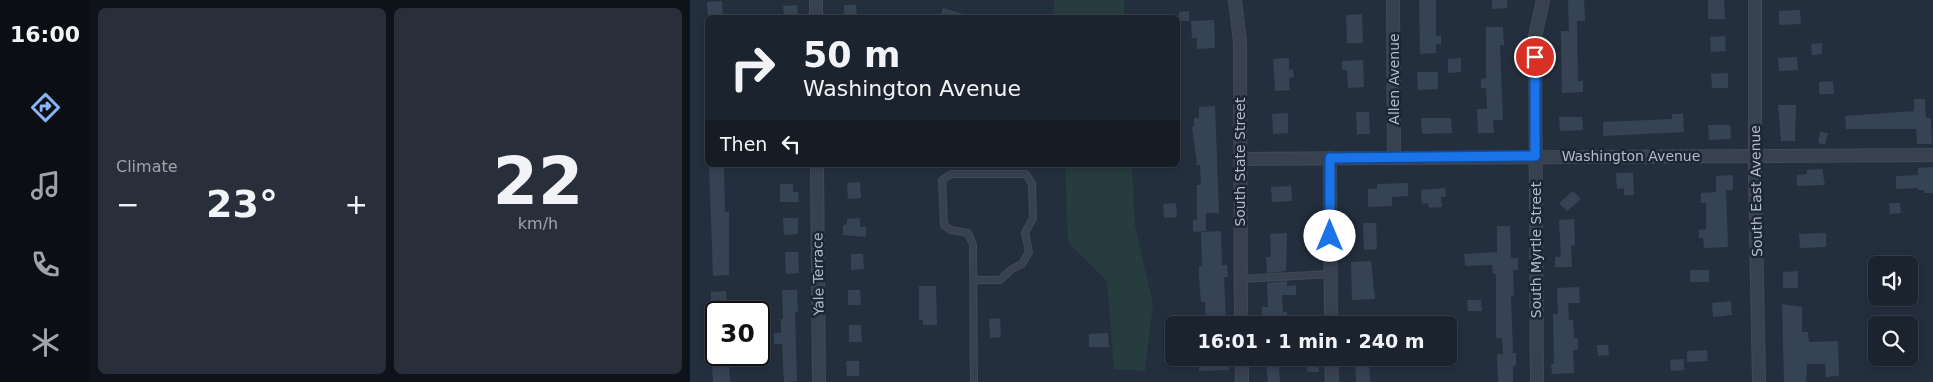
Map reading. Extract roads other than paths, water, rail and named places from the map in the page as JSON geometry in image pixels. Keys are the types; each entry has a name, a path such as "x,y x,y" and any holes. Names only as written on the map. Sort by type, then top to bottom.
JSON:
{"street":[{"path":"816,0 816,15"},
{"name":"South State Street","path":"1235,0 1240,42 1242,316"},
{"name":"Allen Avenue","path":"1393,0 1394,158"},
{"name":"South Myrtle Street","path":"1537,382 1535,37 1543,0"},
{"name":"South East Avenue","path":"1755,0 1755,156 1759,382"},
{"name":"Washington Avenue","path":"1240,159 1933,155"},
{"path":"1330,158 1331,316"},
{"name":"Yale Terrace","path":"817,167 819,382"},
{"path":"1242,366 1242,382"},
{"path":"1331,366 1332,382"}],"lane":[{"path":"973,280 1000,280 1026,261 1029,248 1024,233 1033,218 1032,184 1026,174 951,174 942,180 944,224 951,230 968,233 971,238 974,382"},
{"path":"1241,279 1330,274"}]}
